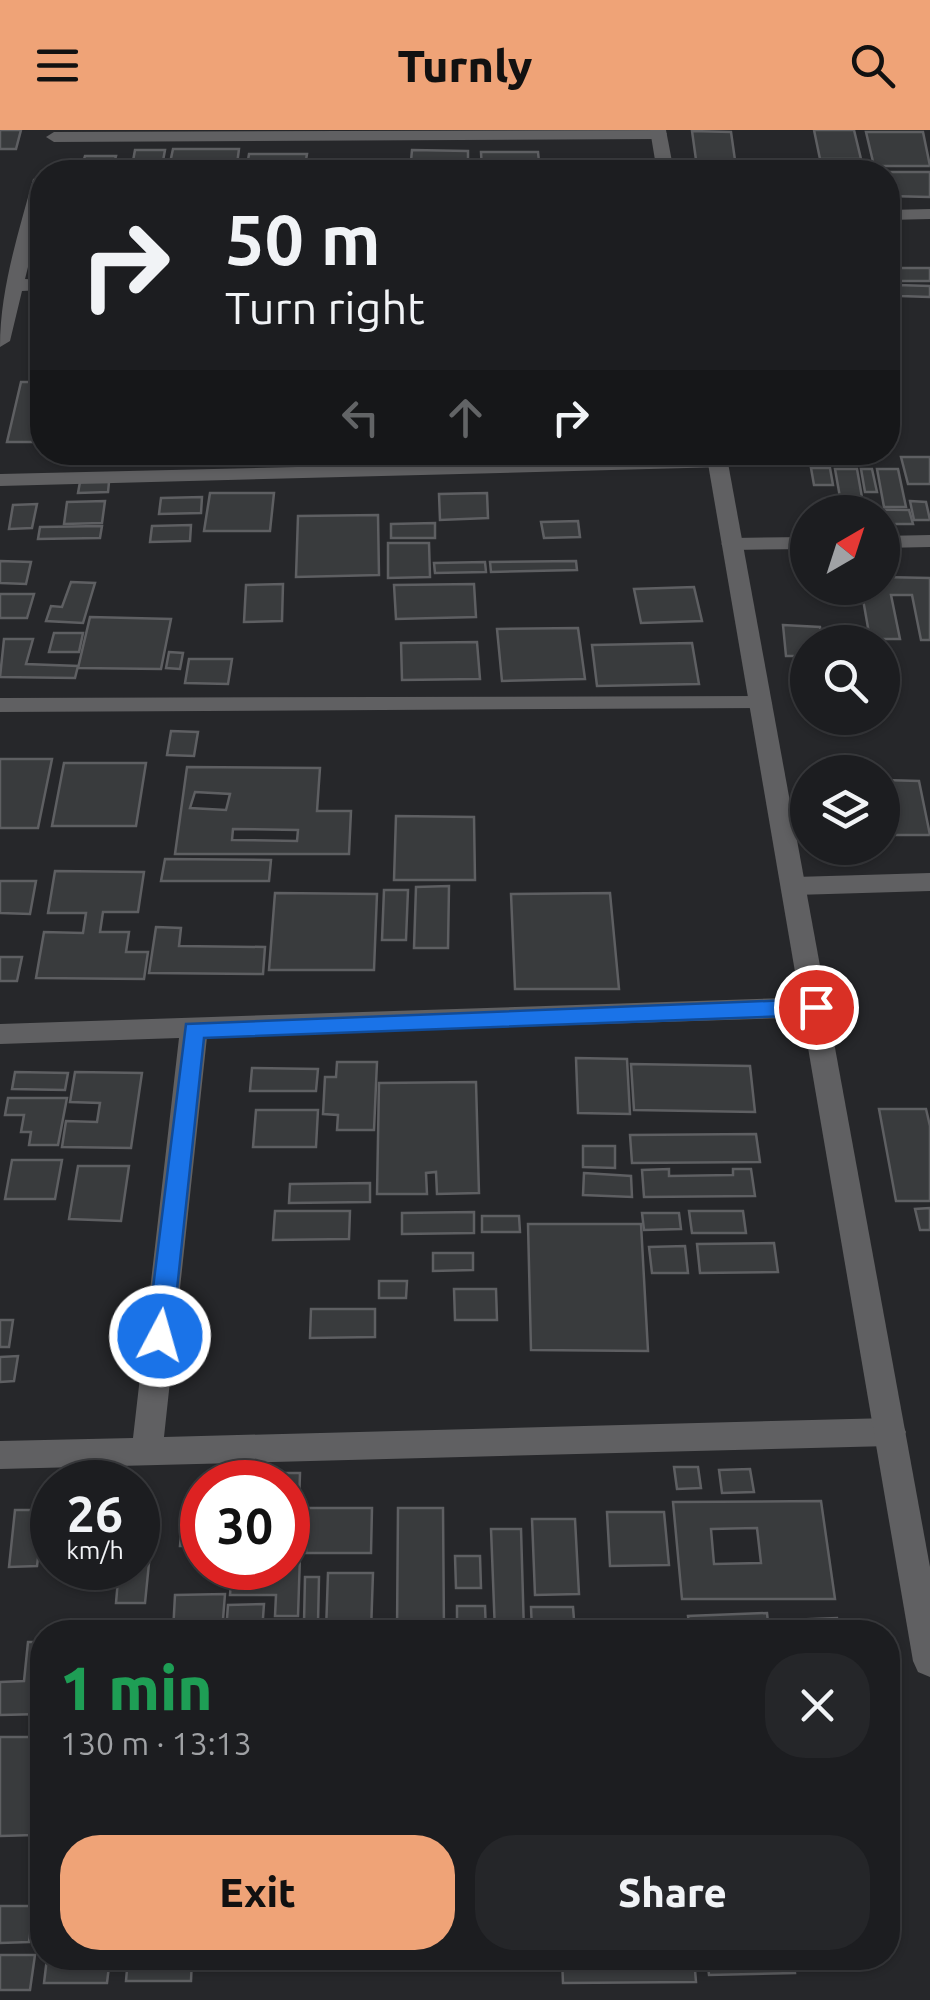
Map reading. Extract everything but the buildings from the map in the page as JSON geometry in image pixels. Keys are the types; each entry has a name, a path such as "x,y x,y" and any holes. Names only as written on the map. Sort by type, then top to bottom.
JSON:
{"street":[{"path":"48,160 55,134 659,132 664,160"},
{"path":"900,214 930,214"},
{"path":"1,331 30,225"},
{"path":"14,285 30,285"},
{"path":"0,480 489,465"},
{"path":"718,465 928,1640"},
{"path":"900,542 930,541"},
{"path":"732,544 790,543"},
{"path":"0,705 760,703"},
{"path":"795,886 930,882"},
{"path":"0,1034 816,1007"},
{"path":"146,1451 194,1030"},
{"path":"0,1455 890,1432"}],"route":[{"path":"160,1336 194,1030 816,1007"}]}
